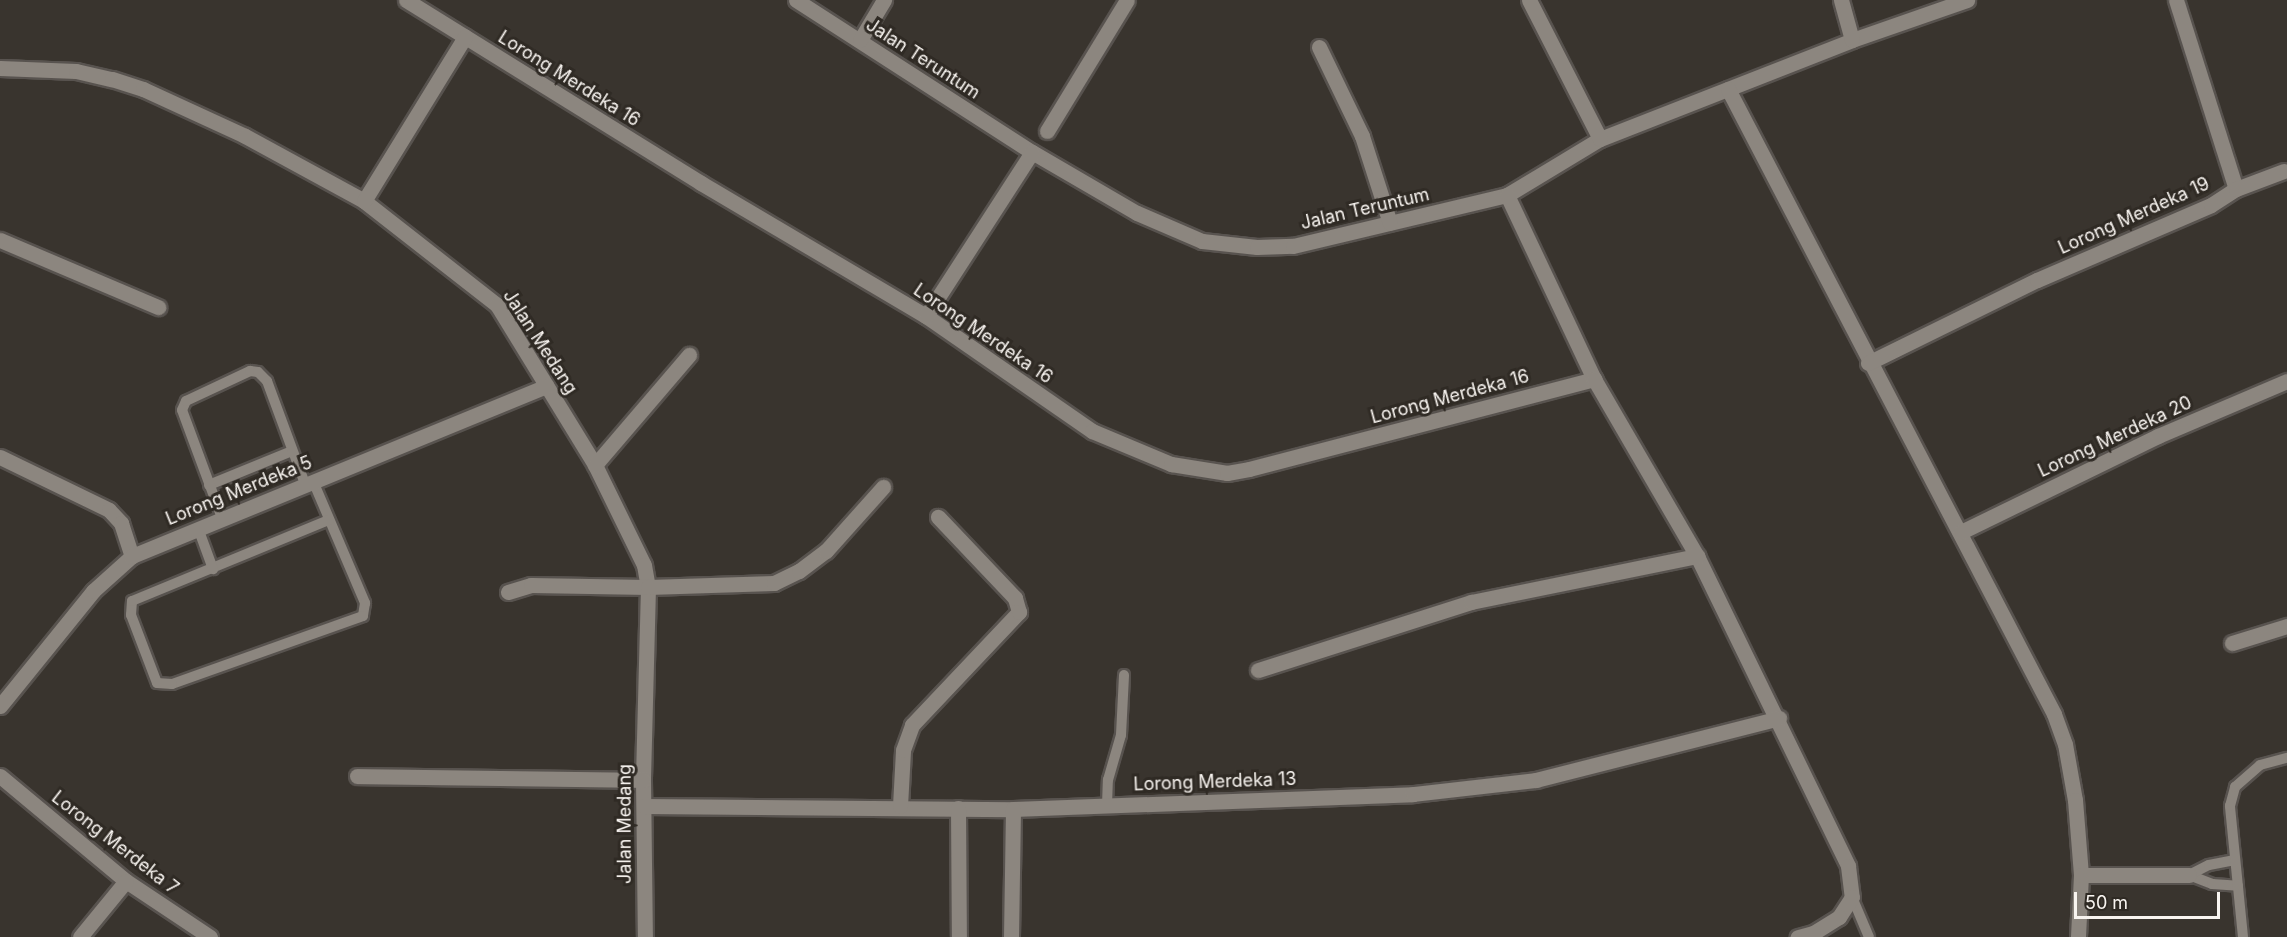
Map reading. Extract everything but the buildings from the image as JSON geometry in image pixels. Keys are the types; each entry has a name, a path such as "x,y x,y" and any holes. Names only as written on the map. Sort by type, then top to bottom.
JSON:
{"street":[{"name":"Lorong Merdeka 16","path":"406,0 926,316 1092,431 1171,464 1208,471 1249,469 1594,380"},
{"name":"Jalan Teruntum","path":"796,0 1032,152 1137,213 1202,241 1225,246 1293,246 1507,195 1600,139 1852,40 1967,0"},
{"path":"860,40 884,0"},
{"path":"1047,131 1127,0"},
{"path":"1529,0 1600,139"},
{"path":"1840,0 1852,40"},
{"name":"Lorong Merdeka 19","path":"1868,363 2037,280 2211,205 2236,189 2176,0"},
{"path":"364,201 465,37"},
{"path":"1319,47 1362,136 1382,186 1390,223"},
{"name":"Jalan Medang","path":"0,68 76,71 143,89 245,136 364,201 497,305 595,465 635,542 648,587 644,780 645,937"},
{"path":"1728,89 1868,363 1961,532 2054,714 2065,744 2075,800 2081,875 2078,937"},
{"path":"926,316 1032,152"},
{"path":"2236,189 2284,171"},
{"path":"1507,195 1594,380 1697,556 1779,718 1848,866 1852,897 1839,917 1813,933 1798,937"},
{"path":"0,240 158,307"},
{"path":"595,465 689,355"},
{"name":"Lorong Merdeka 20","path":"1961,532 2158,436 2287,381"},
{"name":"Lorong Merdeka 5","path":"0,706 93,591 132,556 546,386"},
{"path":"0,457 109,510 121,524 132,556"},
{"path":"508,592 531,585 648,587 774,583 799,571 826,551 883,487"},
{"path":"900,807 903,750 912,724 1019,612 1016,598 938,517"},
{"path":"1258,670 1471,602 1697,556"},
{"path":"2232,643 2287,627"},
{"name":"Lorong Merdeka 13","path":"644,806 1013,809 1413,794 1536,780 1779,718"},
{"name":"Lorong Merdeka 7","path":"0,776 126,881 210,937"},
{"path":"357,776 644,780"},
{"path":"958,808 959,937"},
{"path":"1011,937 1013,809"},
{"path":"2081,875 2189,875"},
{"path":"80,937 126,881"}],"lane":[{"path":"222,519 183,410 186,401 250,370 258,372 267,381 292,451 329,519 365,603 363,616 162,686 153,677 131,615 131,603 138,596 213,569 329,519"},
{"path":"209,485 292,451"},
{"path":"198,528 213,569"},
{"path":"1107,806 1108,780 1121,735 1124,675"},
{"path":"2243,937 2230,806 2235,787 2260,765 2287,758"},
{"path":"2189,875 2209,866 2234,861"},
{"path":"2189,875 2212,884 2238,886"},
{"path":"1852,897 1869,937"}]}
